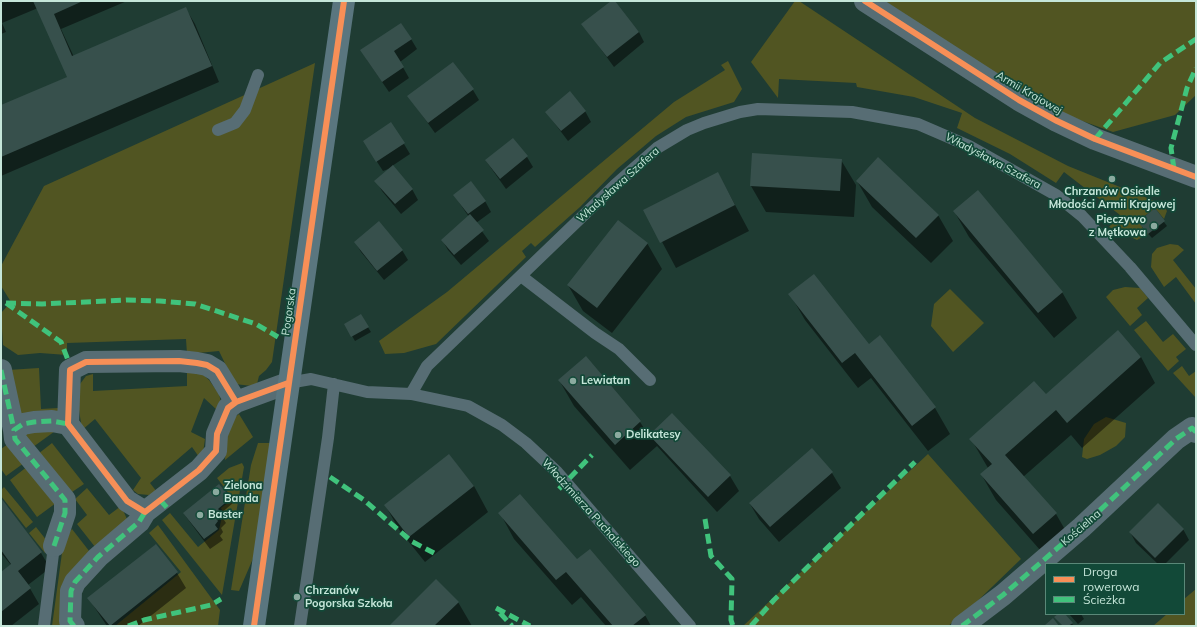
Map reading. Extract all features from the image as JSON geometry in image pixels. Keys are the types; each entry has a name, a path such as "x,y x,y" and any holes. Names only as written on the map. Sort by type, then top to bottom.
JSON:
{"street":[{"name":"Pogorska","path":"254,626 344,1"},
{"name":"Armii Krajowej","path":"865,1 1019,100 1057,121 1095,138 1196,177"},
{"path":"145,512 127,501 68,424 70,370 86,362 179,361 207,365 217,371 236,402"},
{"path":"1,370 15,440 65,500 65,513 54,546"},
{"path":"74,626 70,621 71,591 75,582 98,557 139,522 145,512 207,463 216,451 217,434 226,411 236,402 288,383"},
{"path":"14,430 23,424 34,422 52,421 68,424"},
{"name":"Kościelna","path":"962,626 1003,595 1123,490 1176,440 1195,428"}],"lane":[{"path":"218,130 235,123 245,110 258,75"},
{"name":"Władysława Szafera","path":"411,394 427,366 621,180 657,148 687,130 704,123 758,109 852,112 918,124 969,146 1056,195 1082,216 1130,266 1196,345"},
{"path":"521,276 590,329 620,349 650,380"},
{"path":"288,383 310,379 367,392 411,394"},
{"path":"300,626 328,438 334,384"},
{"name":"Włodzimierza Puchalskiego","path":"411,394 468,406 502,425 526,443 557,472 690,626"},
{"path":"44,626 54,546"}],"green space":[{"path":"795,1 799,1 975,118 1068,166 1162,204 1167,211 1164,219 1155,208 1138,221 1148,234 1137,240 1109,227 1120,215 1064,172 1056,183 1010,154 957,128 962,113 914,97 857,87 856,83 779,79 778,98 751,62"},
{"path":"885,1 1196,1 1196,95 1175,115 1113,132 1038,105"},
{"path":"728,61 742,89 734,102 686,117 656,136 617,169 580,207 535,247 531,243 522,251 526,257 436,344 404,353 385,354 379,341 447,292 674,102 725,70 721,65"},
{"path":"315,63 272,362 259,376 257,384 252,386 235,384 219,351 187,354 186,339 67,343 67,355 40,353 18,355 3,345 1,313 11,302 1,286 1,266 44,186"},
{"path":"1170,244 1178,245 1184,250 1173,260 1196,289 1196,304 1176,277 1164,287 1151,267 1152,254 1157,248"},
{"path":"1125,287 1140,288 1148,298 1137,308 1142,315 1130,326 1106,297 1113,290"},
{"path":"950,289 984,323 953,352 931,326 934,304"},
{"path":"1146,321 1163,342 1173,334 1186,349 1176,357 1179,361 1168,371 1134,330"},
{"path":"1182,366 1189,376 1196,371 1196,398 1173,373"},
{"path":"39,368 41,409 58,408 58,413 18,415 8,370"},
{"path":"187,371 199,371 209,380 219,394 221,402 217,410 204,398 191,432 205,439 203,453 199,457 192,447 150,483 157,492 149,495 138,494 133,490 141,478 95,419 82,430 77,396 80,384 86,376 93,374 93,391 187,386"},
{"path":"239,414 253,437 225,460 226,437 232,419"},
{"path":"1106,417 1126,423 1125,437 1116,446 1100,455 1087,459 1082,457 1084,439 1094,424"},
{"path":"58,429 33,447 22,432"},
{"path":"52,443 84,484 69,494 38,454"},
{"path":"258,443 272,443 255,554 239,591 231,590 251,465"},
{"path":"8,444 24,463 6,476 1,469 1,449"},
{"path":"928,454 1021,559 965,613 948,626 743,626"},
{"path":"242,463 244,467 222,595 162,520 170,513 198,547 219,530 223,512 221,508 233,499 217,478 229,468"},
{"path":"28,466 56,503 37,517 10,480"},
{"path":"4,487 33,522 26,528 1,496 1,490"},
{"path":"87,488 109,515 121,506 127,519 99,552 77,524 87,515 75,499"},
{"path":"158,525 220,610 218,626 115,626 181,572 149,533"},
{"path":"36,527 51,546 45,553 29,533"},
{"path":"72,529 93,556 64,591 61,626 52,626 64,538"},
{"path":"1196,589 1196,626 1153,626 1166,615 1185,615 1185,598"}],"building":[{"path":"33,1 83,1 54,14 72,56 186,7 212,66 1,157 1,105 67,77"},
{"path":"611,1 615,1 639,32 607,57 581,24"},
{"path":"401,23 412,39 394,51 404,67 382,82 360,50"},
{"path":"453,62 474,89 428,123 407,96"},
{"path":"570,91 586,111 561,131 545,112"},
{"path":"391,122 405,143 376,162 363,141"},
{"path":"513,138 528,156 500,179 485,160"},
{"path":"752,153 842,159 840,191 750,186"},
{"path":"878,157 939,215 916,238 856,181"},
{"path":"393,165 413,189 395,204 374,181"},
{"path":"718,172 735,205 660,243 643,210"},
{"path":"471,181 486,201 468,214 453,195"},
{"path":"978,190 1063,292 1038,313 953,211"},
{"path":"1155,208 1165,221 1148,234 1138,222"},
{"path":"470,214 484,230 454,255 441,240"},
{"path":"618,220 648,243 597,308 567,285"},
{"path":"379,221 403,250 377,271 354,242"},
{"path":"814,274 869,344 880,335 936,407 912,426 855,353 842,363 788,294"},
{"path":"361,314 369,327 351,337 344,324"},
{"path":"1118,330 1141,357 1067,423 1056,410 1005,455 1057,513 1033,534 980,474 992,464 969,439 1034,381 1046,394"},
{"path":"586,356 641,421 615,445 558,380"},
{"path":"672,413 731,475 708,497 649,435"},
{"path":"812,448 833,472 770,527 749,503"},
{"path":"449,454 474,486 409,537 384,505"},
{"path":"219,484 231,498 218,509 221,512 215,517 218,521 215,525 218,529 204,539 183,513"},
{"path":"520,494 577,559 590,549 646,615 632,626 613,626 566,572 556,580 498,513"},
{"path":"1,498 42,552 18,571 31,588 1,612 1,572 11,564 1,550"},
{"path":"1158,503 1184,529 1155,558 1129,532"},
{"path":"156,544 178,572 110,626 87,598"},
{"path":"436,579 459,602 434,626 389,626"},
{"path":"1057,615 1066,615 1073,623 1068,626 1063,626 1054,617"},
{"path":"1053,618 1059,626 1045,625"}],"marked path":[{"path":"1095,139 1160,63 1196,39"},
{"path":"1174,169 1171,148 1187,88 1196,68"},
{"path":"6,303 42,304 127,300 195,304 256,324 278,337"},
{"path":"6,303 61,342 68,360"},
{"path":"1,370 14,430"},
{"path":"54,546 65,513 65,500 15,439 14,430 23,424 34,422 52,421 68,424"},
{"path":"962,626 1003,595 1082,527 1176,439 1192,428 1196,432"},
{"path":"559,489 592,455"},
{"path":"751,626 774,600 915,462"},
{"path":"330,477 364,500 411,541 434,553"},
{"path":"160,500 170,511"},
{"path":"74,626 70,621 71,591 75,582 98,557 139,522 145,512"},
{"path":"705,519 711,556 732,579 731,620 733,626"},
{"path":"128,626 144,620 211,605 221,599"},
{"path":"496,608 530,626"},
{"path":"500,613 512,626"}],"cycle path":[{"path":"254,626 344,1"},
{"path":"865,1 1019,100 1057,121 1095,139 1196,177"},
{"path":"236,402 217,371 207,365 179,361 86,362 70,370 68,424 127,501 145,512 199,470 216,451 217,434 228,408 236,402 288,383"}],"place":[{"name":"Chrzanów Osiedle Młodości Armii Krajowej","path":"1112,179"},
{"name":"Pieczywo z Mętkowa","path":"1154,226"},
{"name":"Lewiatan","path":"573,381"},
{"name":"Delikatesy","path":"618,435"},
{"name":"Zielona Banda","path":"216,492"},
{"name":"Baster","path":"200,515"},
{"name":"Chrzanów Pogorska Szkoła","path":"297,597"}]}
